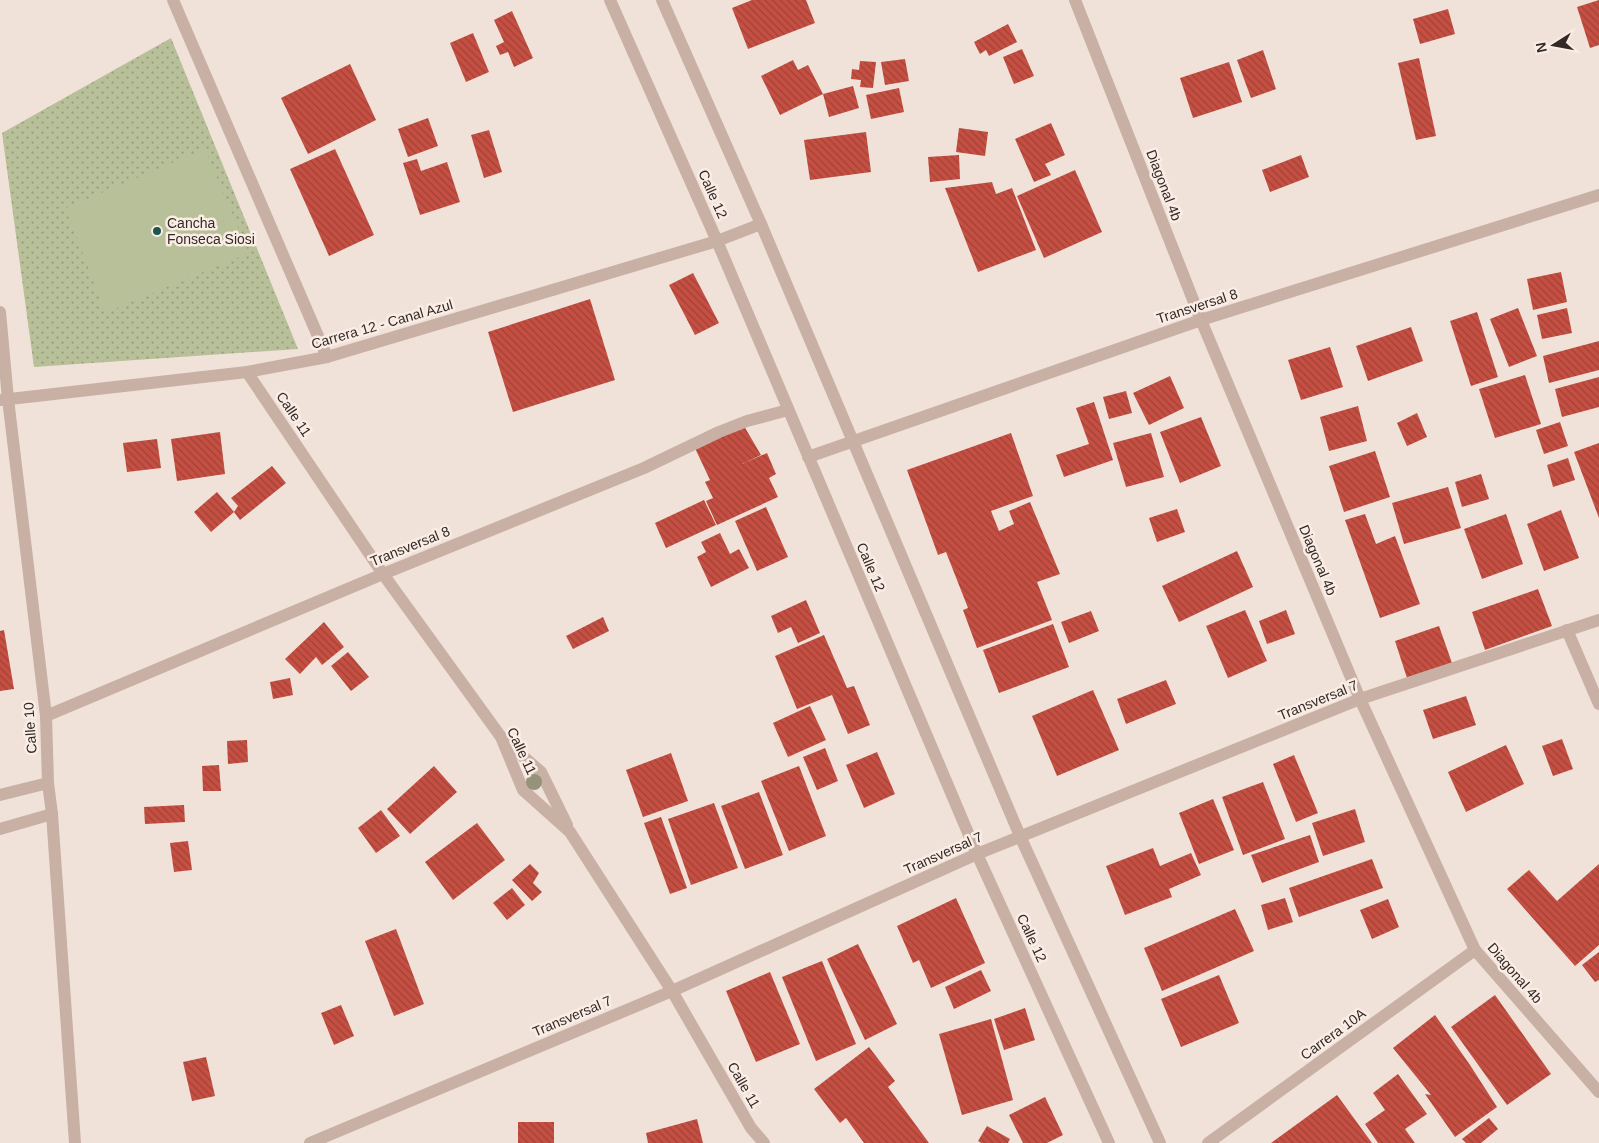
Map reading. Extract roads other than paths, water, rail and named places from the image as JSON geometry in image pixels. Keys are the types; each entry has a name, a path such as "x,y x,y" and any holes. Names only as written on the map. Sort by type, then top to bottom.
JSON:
{"street":[{"path":"174,0 327,357"},
{"name":"Calle 12","path":"610,0 717,241 977,854 1109,1143"},
{"path":"662,0 761,224 1020,836 1160,1143"},
{"name":"Diagonal 4b","path":"1075,0 1201,320 1360,699 1475,950 1599,1092"},
{"name":"Transversal 8","path":"808,457 1201,320 1599,195"},
{"name":"Carrera 12 - Canal Azul","path":"4,399 247,372 327,357 717,241 761,224"},
{"name":"Calle 10","path":"0,312 4,399 46,716 48,783 52,814 75,1143"},
{"name":"Calle 11","path":"247,372 383,574 501,737 523,790 570,832 672,991 751,1128 764,1143"},
{"name":"Transversal 8","path":"46,716 383,574 644,468 719,432 746,421 788,410"},
{"name":"Transversal 7","path":"310,1143 672,991 1020,836 1360,699 1599,620"},
{"path":"1567,630 1599,704"},
{"path":"501,737 542,772 570,832"},
{"path":"0,795 48,783"},
{"path":"0,829 52,814"},
{"name":"Carrera 10A","path":"1208,1143 1475,950"}],"place":[{"name":"Cancha Fonseca Siosi","path":"157,231"}]}
